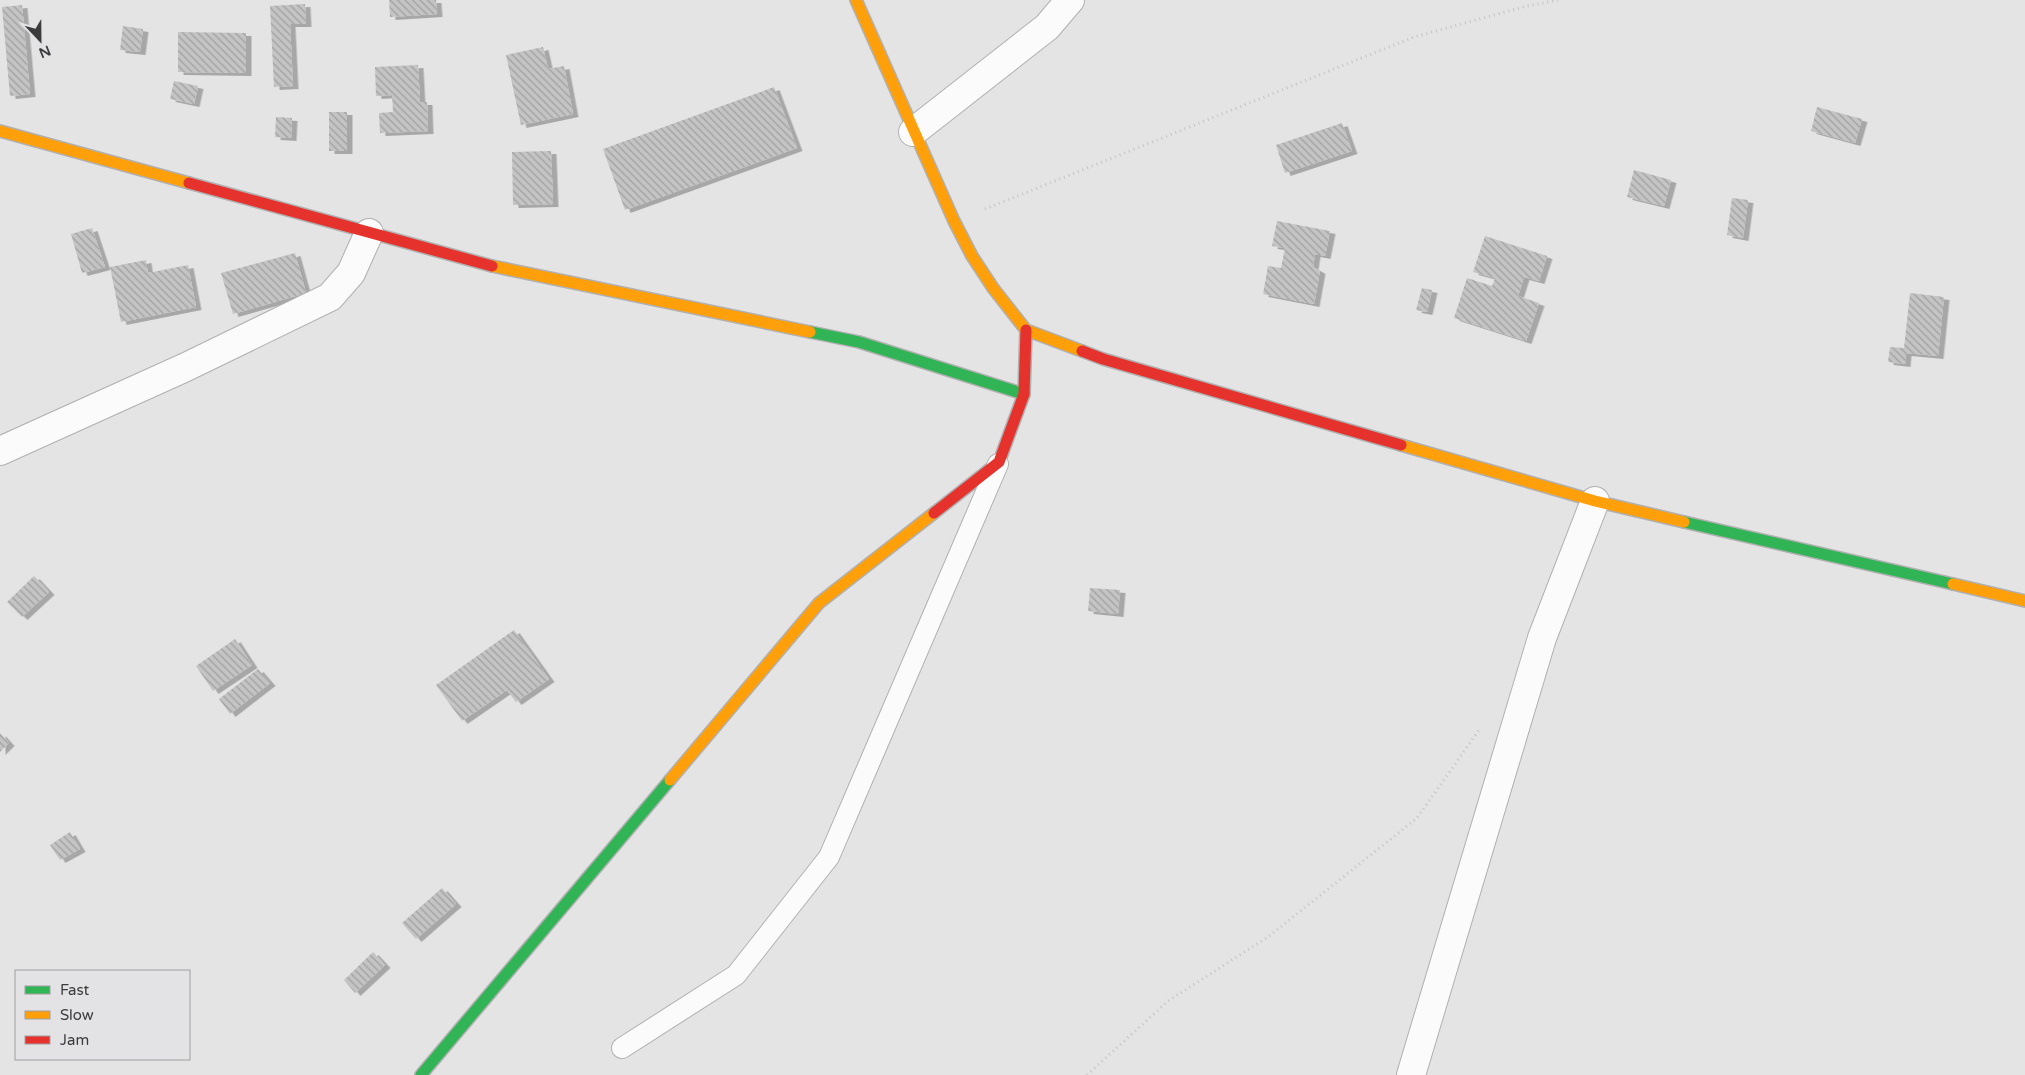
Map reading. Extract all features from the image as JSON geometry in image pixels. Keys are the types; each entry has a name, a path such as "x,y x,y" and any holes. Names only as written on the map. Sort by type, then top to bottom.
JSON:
{"street":[{"path":"856,0 954,221 972,256 1026,330 1103,359 1595,501 2025,601"},
{"path":"914,132 1047,27 1070,0"},
{"path":"0,131 470,261 859,342 1024,394"},
{"path":"0,451 186,367 330,297 351,273 369,233"},
{"path":"421,1075 819,603 999,462 1024,394 1026,330"},
{"path":"1412,1075 1542,638 1595,501"}],"lane":[{"path":"622,1048 736,975 829,858 999,462"}],"path":[{"path":"1527,0 1527,6"},
{"path":"954,221 1414,37 1527,6 1559,0"},
{"path":"1087,1075 1168,1001 1268,937 1417,818 1480,728"}],"building":[{"path":"389,0 436,0 437,14 390,17"},
{"path":"305,4 306,24 290,24 293,86 274,87 270,6"},
{"path":"22,5 30,94 10,96 2,7"},
{"path":"123,26 143,29 140,52 120,50"},
{"path":"178,32 246,33 246,73 178,72"},
{"path":"543,47 548,69 564,66 573,114 521,125 506,55"},
{"path":"418,65 420,102 427,102 428,131 380,133 379,113 393,112 392,95 376,96 375,67"},
{"path":"174,81 198,86 194,104 170,99"},
{"path":"774,87 797,148 625,210 603,149"},
{"path":"1817,107 1862,119 1855,143 1811,131"},
{"path":"329,112 347,112 347,151 329,151"},
{"path":"276,117 292,118 291,138 275,137"},
{"path":"1342,123 1352,151 1285,173 1276,145"},
{"path":"551,151 553,204 513,205 512,152"},
{"path":"1634,170 1671,180 1664,206 1627,197"},
{"path":"1732,198 1748,200 1743,238 1727,235"},
{"path":"1277,221 1330,231 1325,256 1315,254 1313,267 1320,271 1314,304 1263,294 1268,266 1281,268 1285,248 1272,246"},
{"path":"92,228 105,267 82,273 71,234"},
{"path":"1485,236 1547,256 1539,281 1524,277 1518,296 1539,303 1526,341 1454,318 1467,278 1492,286 1495,278 1473,272"},
{"path":"295,253 306,293 233,314 221,273"},
{"path":"146,260 148,273 188,265 196,307 121,322 110,267"},
{"path":"1422,288 1432,290 1427,312 1416,310"},
{"path":"1910,293 1944,297 1938,356 1906,353 1905,364 1888,362 1890,347 1904,348"},
{"path":"34,576 49,592 22,617 7,602"},
{"path":"1090,588 1120,590 1118,614 1088,611"},
{"path":"514,630 549,679 516,702 507,690 462,721 436,685"},
{"path":"235,639 252,665 213,691 196,666"},
{"path":"258,669 270,683 230,714 219,699"},
{"path":"0,733 9,743 0,752"},
{"path":"70,832 80,849 60,860 50,845"},
{"path":"442,888 456,904 416,939 402,923"},
{"path":"373,952 385,965 355,993 344,980"}],"traffic: fast":[{"path":"810,332 859,342 1024,394"},
{"path":"1684,522 1953,584"},
{"path":"421,1075 670,780"}],"traffic: slow":[{"path":"856,0 954,221 972,256 993,288 1026,330 1082,351"},
{"path":"0,131 189,183"},
{"path":"492,266 810,332"},
{"path":"1401,445 1595,501 1684,522"},
{"path":"670,780 819,603 934,513"},
{"path":"1953,584 2025,601"}],"traffic: jam":[{"path":"189,183 492,266"},
{"path":"934,513 999,462 1024,394 1026,330"},
{"path":"1082,351 1103,359 1401,445"}]}
